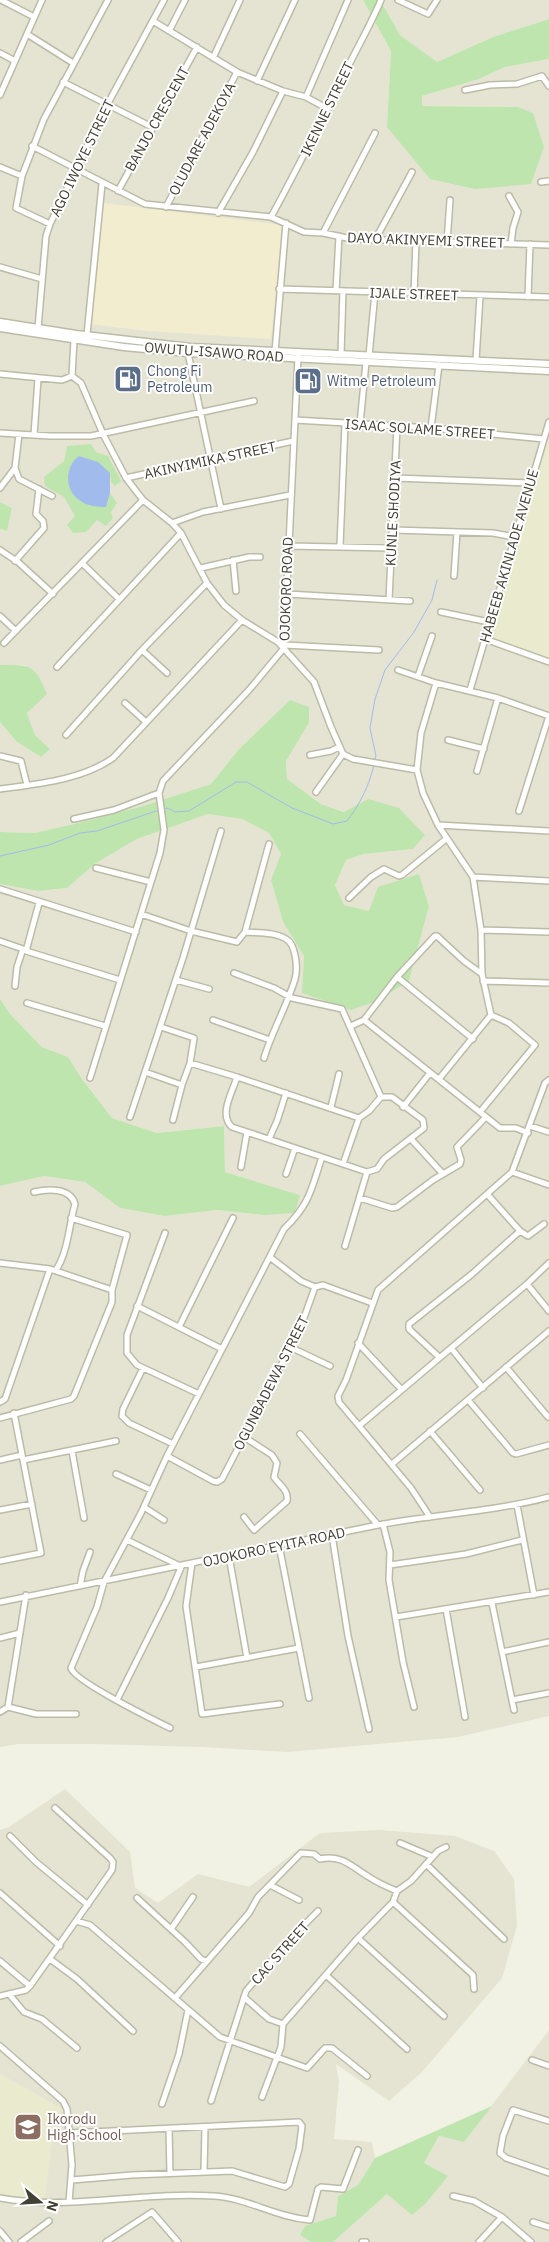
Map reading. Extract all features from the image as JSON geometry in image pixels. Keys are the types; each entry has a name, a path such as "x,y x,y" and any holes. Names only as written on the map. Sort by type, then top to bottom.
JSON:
{"street":[{"path":"1,0 34,17"},
{"path":"0,94 42,0"},
{"path":"50,224 16,208 22,176 32,146 63,82 108,0"},
{"name":"AGO IWOYE STREET","path":"38,328 46,236 50,224 107,105 164,0"},
{"path":"169,30 185,0"},
{"path":"212,58 240,0"},
{"path":"257,80 295,0"},
{"path":"306,97 348,0"},
{"name":"IKENNE STREET","path":"270,217 300,165 346,70 372,22 381,0"},
{"path":"398,0 428,14 437,0"},
{"path":"153,21 237,72 282,91 306,97 328,109"},
{"path":"27,34 73,63"},
{"name":"BANJO CRESCENT","path":"118,192 197,46"},
{"path":"0,53 15,61"},
{"name":"OLUDARE ADEKOYA","path":"166,206 237,72"},
{"path":"465,90 490,85 517,84 542,76 549,86"},
{"path":"63,82 152,127"},
{"path":"218,212 253,152 282,91"},
{"path":"323,233 375,133"},
{"name":"DAYO AKINYEMI STREET","path":"32,146 102,184 145,204 270,217 304,232 323,233 352,239 549,245"},
{"path":"0,167 22,176"},
{"path":"376,240 412,172"},
{"path":"540,182 549,182"},
{"path":"87,335 102,184"},
{"path":"509,196 518,212 511,244"},
{"path":"447,242 450,200"},
{"path":"275,352 286,223"},
{"path":"336,291 339,236"},
{"path":"414,294 416,241"},
{"path":"528,297 530,244"},
{"path":"0,267 42,279"},
{"name":"IJALE STREET","path":"279,289 549,297"},
{"path":"341,354 343,291"},
{"path":"360,424 375,292"},
{"path":"476,360 480,296"},
{"name":"OWUTU-ISAWO ROAD","path":"0,322 87,335 190,347 341,354 367,359 439,365 549,371"},
{"name":"OWUTU-ISAWO ROAD","path":"0,328 74,340 188,353 367,359 476,360 549,364"},
{"path":"72,376 74,340"},
{"path":"188,353 221,509"},
{"name":"OJOKORO ROAD","path":"159,793 163,781 249,690 285,647 290,495 298,357"},
{"path":"431,428 439,365"},
{"path":"0,374 62,380 72,376"},
{"path":"72,376 82,383 103,434 126,478 143,500 172,523 181,533 208,583 224,605 242,620 285,647 314,682 343,754 353,759 417,770"},
{"path":"34,435 38,379"},
{"path":"0,433 84,436 103,434 254,400"},
{"name":"ISAAC SOLAME STREET","path":"295,420 431,428 544,439"},
{"name":"HABEEB AKINLADE AVENUE","path":"470,690 549,422"},
{"path":"340,546 345,424"},
{"name":"KUNLE SHODIYA","path":"389,600 397,426"},
{"path":"19,434 15,468 19,479 52,496"},
{"name":"AKINYIMIKA STREET","path":"126,478 212,461 293,442"},
{"path":"0,488 15,468"},
{"path":"395,478 530,483"},
{"path":"15,560 44,528 43,521 36,514 39,489"},
{"path":"172,523 197,514 290,495"},
{"path":"4,644 143,500"},
{"path":"392,530 493,533 514,537"},
{"path":"454,576 457,532"},
{"path":"57,667 181,533"},
{"path":"288,546 391,548"},
{"path":"0,550 15,560 53,594"},
{"path":"201,568 249,557 260,557"},
{"path":"233,560 236,591"},
{"path":"83,564 119,599"},
{"path":"66,735 142,650 208,583"},
{"path":"287,594 410,601"},
{"path":"442,612 489,622"},
{"path":"0,616 16,631"},
{"path":"0,789 68,777 104,765 113,758 242,620"},
{"path":"418,676 432,636"},
{"path":"485,639 549,662"},
{"path":"285,647 379,650"},
{"path":"142,650 167,673"},
{"path":"398,670 498,698 549,716 519,811"},
{"path":"436,682 421,733 417,770 423,793 438,826 473,877 481,930 482,974 491,1014 473,1039 439,1079"},
{"path":"478,771 498,698"},
{"path":"126,703 146,722"},
{"path":"448,740 484,749"},
{"path":"310,755 331,751 339,747"},
{"path":"316,792 343,754"},
{"path":"0,756 21,761 27,785"},
{"path":"74,819 114,810 159,793 164,815 162,843 90,1078"},
{"path":"438,826 549,831"},
{"path":"130,1117 176,980 221,831"},
{"path":"348,898 384,868 399,876 402,875 446,839"},
{"path":"141,914 191,931 234,943 237,942 244,932 269,844"},
{"path":"96,868 151,882"},
{"path":"473,877 549,881"},
{"path":"0,889 39,903 136,932"},
{"path":"15,986 17,968 39,903"},
{"path":"481,930 549,932"},
{"path":"244,932 280,936 290,942 296,970 296,978 264,1058"},
{"path":"351,1026 364,1020 397,977 432,938 437,936 464,961 482,974"},
{"path":"0,941 120,980"},
{"path":"234,973 274,988 288,996 307,1002 338,1006 342,1009 381,1097"},
{"path":"397,977 473,1039"},
{"path":"176,980 209,989"},
{"path":"483,981 549,983"},
{"path":"27,1003 105,1026"},
{"path":"480,1112 535,1045 509,1023 491,1014"},
{"path":"213,1020 270,1040"},
{"path":"364,1020 500,1128 516,1128 528,1132"},
{"path":"160,1027 192,1036 194,1042 190,1063 173,1120"},
{"path":"190,1063 331,1107 359,1118"},
{"path":"145,1072 182,1085"},
{"path":"403,1107 430,1073"},
{"path":"331,1107 339,1074"},
{"path":"237,1077 225,1113 226,1120 232,1126 247,1132 269,1138 295,1148 322,1157 343,1164 367,1172 376,1169 384,1159 424,1128 423,1120 392,1097 381,1097 369,1111 359,1118 343,1164"},
{"path":"430,1517 392,1464 339,1402 338,1396 346,1380 378,1290 512,1172 528,1132 544,1083 549,1080"},
{"path":"269,1138 286,1093"},
{"path":"360,1198 392,1208 397,1207 460,1164 461,1160 457,1147 486,1117"},
{"path":"530,1126 549,1132"},
{"path":"240,1167 247,1132"},
{"path":"411,1139 443,1174"},
{"path":"286,1174 295,1148"},
{"path":"170,1728 117,1700 72,1673 71,1668 104,1582 144,1507 198,1394 271,1258 284,1229 299,1214 308,1200 322,1157"},
{"path":"345,1246 367,1172"},
{"path":"512,1172 549,1185"},
{"path":"0,1402 5,1399 53,1270 61,1261 75,1204 70,1196 51,1189 34,1192"},
{"path":"488,1194 520,1231 528,1236 544,1224"},
{"path":"0,1418 71,1399 74,1396 112,1302 112,1290 127,1235 71,1218"},
{"path":"179,1327 234,1218"},
{"path":"440,1357 409,1329 409,1324 472,1274 520,1231"},
{"path":"165,1233 127,1335 126,1347 128,1356 137,1365 198,1394"},
{"path":"271,1258 301,1281 315,1287 323,1285 372,1303"},
{"path":"0,1263 53,1270 112,1290"},
{"path":"360,1425 496,1308 527,1284 549,1263"},
{"path":"527,1284 549,1311"},
{"name":"OGUNBADEWA STREET","path":"167,1456 217,1482 222,1478 290,1347 306,1314 315,1287"},
{"path":"138,1306 222,1349"},
{"path":"392,1464 506,1367 548,1334"},
{"path":"358,1343 401,1390"},
{"path":"290,1347 330,1366"},
{"path":"451,1348 483,1388"},
{"path":"506,1367 548,1417"},
{"path":"143,1368 122,1416 129,1423 173,1444"},
{"path":"469,1400 512,1453 516,1454 549,1445"},
{"path":"0,1561 41,1552 14,1413"},
{"path":"430,1431 480,1490"},
{"path":"300,1434 381,1524 390,1552 389,1580 403,1662 414,1708"},
{"path":"244,1437 265,1450 276,1460 274,1477 288,1497 254,1530 244,1518"},
{"path":"0,1460 72,1451 116,1441"},
{"path":"72,1451 84,1518"},
{"path":"116,1474 151,1490"},
{"name":"OJOKORO EYITA ROAD","path":"0,1602 26,1595 104,1582 381,1524 471,1513 549,1497"},
{"path":"0,1510 32,1504"},
{"path":"517,1505 522,1540 534,1595"},
{"path":"144,1507 164,1520"},
{"path":"332,1535 348,1636 369,1729"},
{"path":"117,1700 168,1598 180,1565 126,1540"},
{"path":"390,1565 466,1554 522,1540"},
{"path":"279,1545 309,1698"},
{"path":"80,1586 90,1552"},
{"path":"229,1556 247,1658"},
{"path":"192,1564 186,1606 203,1715 280,1704"},
{"path":"396,1617 492,1603 549,1592"},
{"path":"8,1707 26,1595"},
{"path":"492,1603 514,1710"},
{"path":"446,1609 465,1717"},
{"path":"0,1638 20,1633"},
{"path":"502,1652 549,1642"},
{"path":"196,1667 299,1648"},
{"path":"512,1700 549,1692"},
{"path":"0,1712 8,1707 36,1714 76,1714"},
{"path":"0,1996 26,1990 30,1986 109,1876 113,1862 55,1808"},
{"path":"10,1836 36,1862 88,1905"},
{"path":"400,1843 433,1857"},
{"path":"262,2098 283,2036 282,2024 358,1938 393,1902 397,1891 411,1882 438,1850 446,1847"},
{"path":"175,1998 249,1913 258,1897 301,1853 304,1852 320,1858 329,1856 346,1861 375,1881 397,1891"},
{"path":"426,1864 504,1939"},
{"path":"270,1885 299,1900"},
{"path":"0,1893 60,1946"},
{"path":"170,1929 193,1897"},
{"path":"137,1898 201,1959 206,1961"},
{"path":"393,1902 473,1975 474,1989"},
{"name":"CAC STREET","path":"211,2101 228,2042 244,1997 250,1986 318,1911"},
{"path":"76,1921 90,1925 205,2026 228,2042 307,2068 325,2048 332,2048 367,2076"},
{"path":"358,1938 444,2016"},
{"path":"50,1959 77,1980 133,2031"},
{"path":"0,1961 30,1986"},
{"path":"326,1975 407,2049"},
{"path":"10,1994 24,2012 38,2017 77,2048"},
{"path":"244,1997 269,2018 282,2024"},
{"path":"162,2104 179,2054 188,2010"},
{"path":"0,2046 63,2101 67,2109 72,2180 69,2202"},
{"path":"532,2060 549,2066"},
{"path":"549,2121 513,2110 503,2136 500,2153 506,2158 549,2173"},
{"path":"70,2133 299,2122 302,2126 299,2149 288,2186 241,2173 170,2173 72,2180"},
{"path":"204,2172 205,2127"},
{"path":"169,2129 170,2173"},
{"path":"0,2198 40,2204 213,2196 237,2199 268,2211 310,2220 318,2189 324,2187 343,2189 358,2150"},
{"path":"453,2196 481,2204 502,2217 531,2242"},
{"path":"110,2241 152,2212 178,2242"},
{"path":"480,2242 502,2217"},
{"path":"22,2242 49,2221"},
{"path":"533,2222 549,2227"},
{"path":"0,2231 9,2242"}],"shaded area":[{"path":"0,0 363,0 391,51 387,127 533,113 517,107 422,106 422,96 479,79 505,67 549,59 549,1716 458,1737 287,1752 203,1747 94,1744 18,1744 0,1747 0,1186 44,1176 85,1182 120,1208 165,1216 218,1210 264,1215 300,1195 225,1172 224,1126 157,1133 112,1118 82,1079 68,1057 42,1047 10,1014 0,999 0,884 38,891 67,888 96,863 137,839 208,814 242,819 269,833 281,854 271,880 283,922 304,956 303,993 409,981 429,906 419,874 369,911 344,905 335,885 346,860 364,854 413,849 368,799 345,812 321,804 287,779 286,761 309,723 290,700 239,749 211,784 143,806 74,824 34,833 0,832 0,722 17,742 41,757 50,749 35,735 27,713 25,665 0,665 0,529 6,531 12,508 0,502"},
{"path":"380,0 549,0 549,19 493,37 437,62 400,35"},
{"path":"103,203 282,225 271,339 147,331 90,324"},
{"path":"549,433 549,658 488,638"},
{"path":"65,1789 130,1852 135,1888 158,1903 198,1874 249,1887 320,1833 379,1830 455,1836 494,1851 514,1879 517,1926 502,1978 422,2072 389,2101 336,2064 339,2081 334,2139 372,2142 375,2158 358,2185 338,2196 336,2216 300,2235 311,2242 0,2242 0,1830 9,1827"},
{"path":"549,2030 549,2242 333,2242 387,2194 448,2177 424,2163 439,2136 464,2142"},
{"name":"Ikorodu High School","path":"0,2074 61,2108 51,2147 45,2202 0,2195"}],"green space":[{"path":"363,0 380,0 400,35 437,62 493,37 549,19 549,59 505,67 479,79 422,96 422,106 518,107 533,113 544,147 531,184 475,189 430,179 387,127 391,51"},
{"path":"91,444 96,452 108,456 121,481 115,486 111,482 110,473 106,507 110,493 117,503 111,512 113,518 106,526 97,520 86,532 73,533 67,525 75,516 64,497 45,486 44,477 64,461 67,446"},
{"path":"0,502 12,508 7,531 0,529"},
{"path":"0,665 19,665 31,668 39,677 47,694 27,713 35,735 50,749 41,757 17,742 0,722"},
{"path":"290,700 309,707 309,723 286,761 287,779 321,804 344,812 368,799 399,808 425,835 413,849 364,854 346,860 335,885 344,905 369,911 378,887 419,874 429,906 409,981 377,1001 351,1010 302,993 304,956 283,922 271,880 281,854 269,833 242,819 208,814 137,839 96,863 67,888 38,891 0,884 0,832 34,833 74,824 143,806 211,784 239,749"},
{"path":"0,999 10,1014 42,1047 68,1057 82,1079 112,1118 157,1133 224,1126 225,1172 300,1195 295,1213 264,1215 218,1210 165,1216 120,1208 85,1182 44,1176 0,1186"},
{"path":"492,2106 464,2142 439,2136 424,2163 448,2176 426,2203 412,2215 387,2194 333,2242 311,2242 300,2235 305,2226 336,2216 338,2196 358,2185 375,2158"}],"water":[{"path":"79,456 98,462 110,473 110,493 106,507 85,504 71,490 68,478 69,471 74,460"}],"waterway":[{"path":"374,761 376,756 370,728 375,699 385,670 414,632 432,600 437,580"},
{"path":"163,809 168,808 175,812 189,811 236,782 247,782 292,808 333,824 347,821 352,815 367,787 374,765"},
{"path":"0,856 49,845 80,833 97,831 159,810"}],"place":[{"name":"Chong Fi Petroleum","path":"128,379"},
{"name":"Witme Petroleum","path":"308,381"},
{"name":"Ikorodu High School","path":"28,2127"}]}
